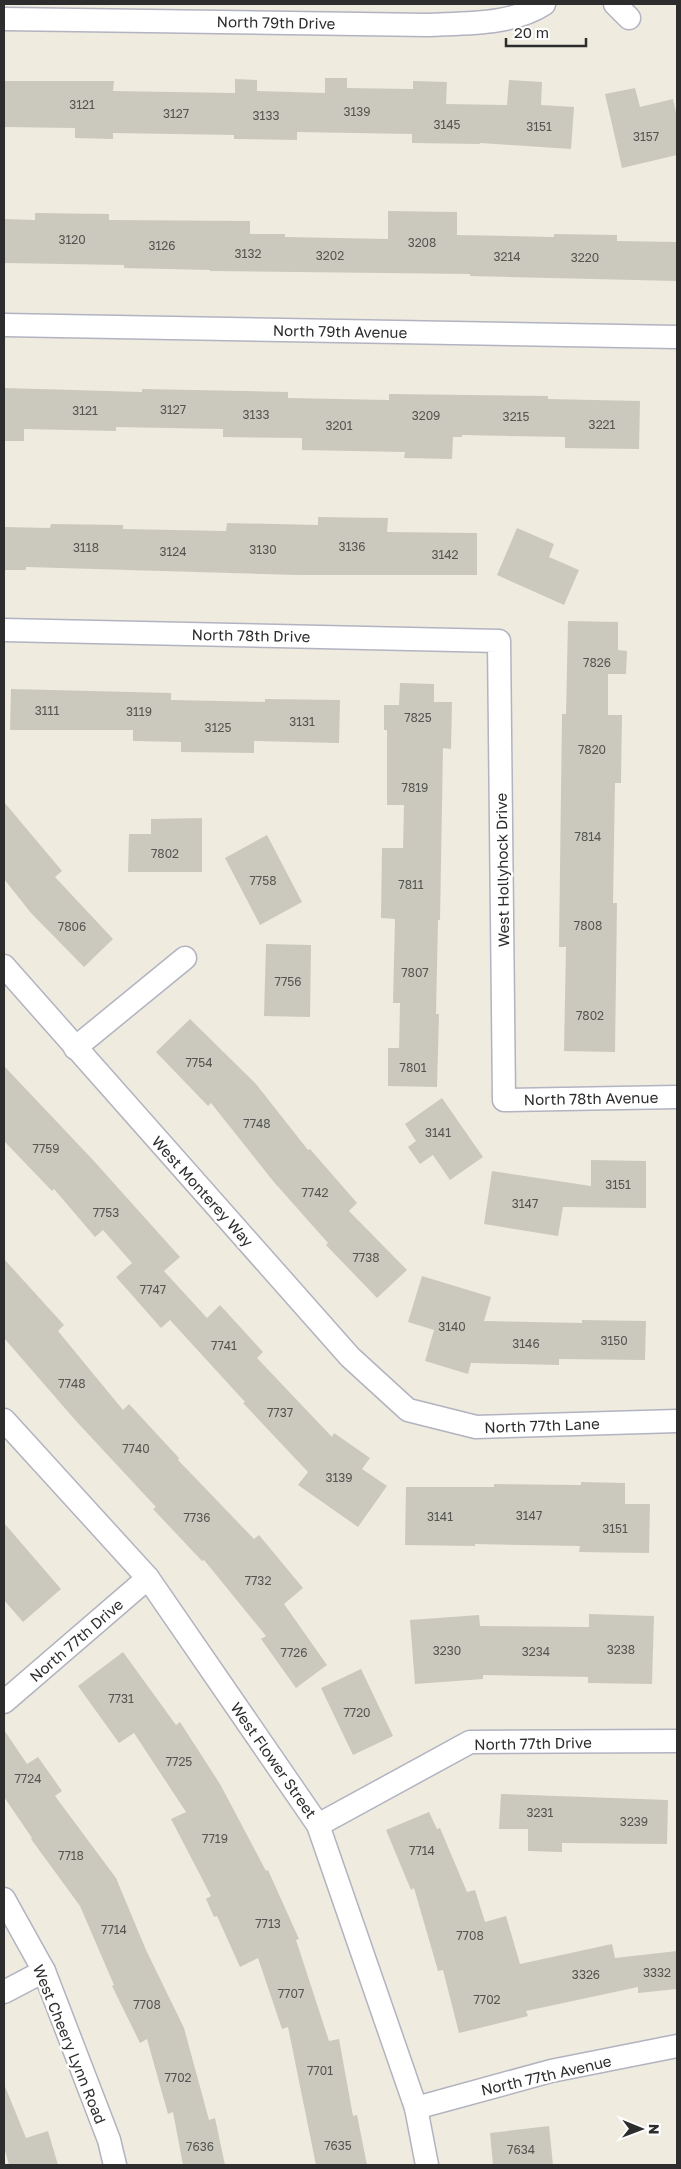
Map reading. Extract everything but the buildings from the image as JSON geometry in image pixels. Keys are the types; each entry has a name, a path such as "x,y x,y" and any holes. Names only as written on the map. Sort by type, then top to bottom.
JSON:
{"street":[{"name":"North 79th Drive","path":"4,19 28,12 331,13 428,25 488,22 533,11 544,4"},
{"name":"North 79th Avenue","path":"4,325 677,336"},
{"name":"North 78th Drive","path":"4,630 499,640"},
{"name":"West Hollyhock Drive","path":"499,640 504,1100"},
{"path":"76,1048 185,958"},
{"name":"West Monterey Way","path":"4,966 350,1357 408,1410"},
{"name":"North 78th Avenue","path":"504,1100 677,1097"},
{"name":"North 77th Lane","path":"408,1410 476,1427 677,1421"},
{"name":"West Flower Street","path":"4,1420 148,1578 318,1825 416,2108 427,2165"},
{"name":"North 77th Drive","path":"4,1702 148,1578"},
{"name":"North 77th Drive","path":"318,1825 470,1742 677,1741"},
{"name":"West Cheery Lynn Road","path":"4,1899 44,1971 109,2140 116,2165"},
{"path":"4,1992 44,1971"},
{"name":"North 77th Avenue","path":"416,2108 551,2071 677,2046"}]}
